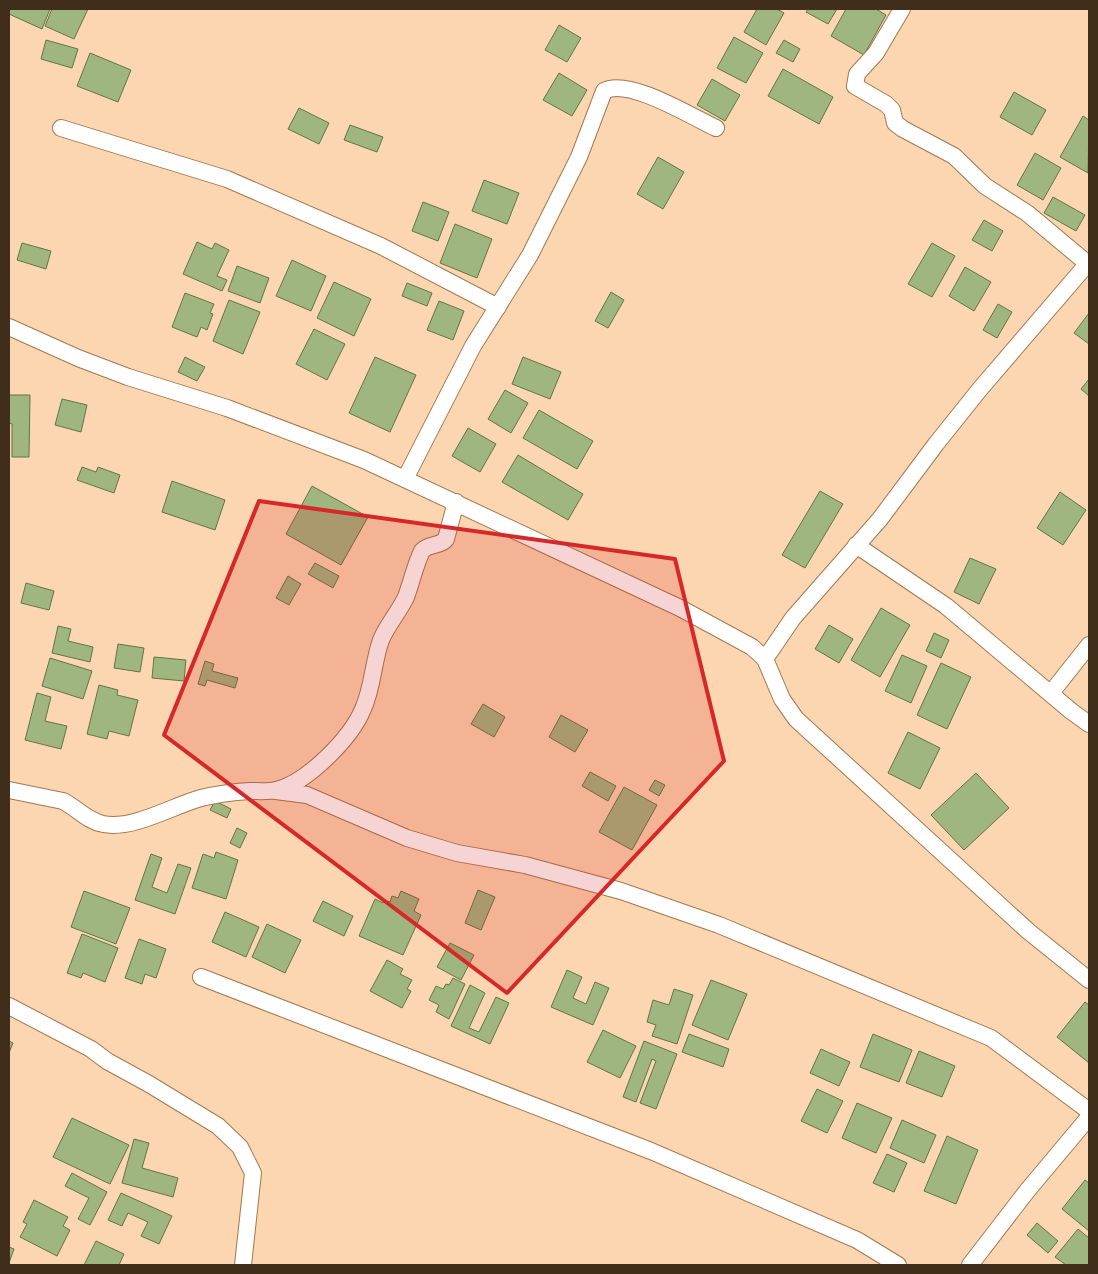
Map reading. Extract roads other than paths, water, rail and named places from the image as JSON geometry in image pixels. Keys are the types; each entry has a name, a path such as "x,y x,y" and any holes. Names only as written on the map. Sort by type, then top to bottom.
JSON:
{"street":[{"path":"765,659 793,618 880,519 936,444 975,396 1088,263 1028,213 985,186 954,156 895,123 892,110 886,104 855,86 857,74 876,53 902,9"},
{"path":"405,479 473,346 530,255 579,157 604,91 618,87 644,93 716,128"},
{"path":"61,128 227,179 381,246 498,307"},
{"path":"9,327 86,361 128,377 228,408 364,460 680,608 752,647 765,659 782,698 796,720 1028,930 1089,980"},
{"path":"276,791 301,779 322,763 345,738 363,710 370,690 382,639 405,597 422,550 426,547 443,543 446,538 456,502"},
{"path":"856,545 946,606 1089,724"},
{"path":"1050,693 1089,645"},
{"path":"9,790 64,801 87,818 103,824 138,820 199,798 222,793 276,791 306,795 406,838 457,853 524,865 613,889 719,925 991,1038 1089,1111"},
{"path":"201,977 660,1155 857,1240 898,1265"},
{"path":"9,1006 91,1049 107,1061 218,1126 240,1147 252,1173 243,1265"},
{"path":"970,1265 1027,1191 1089,1117"}]}
